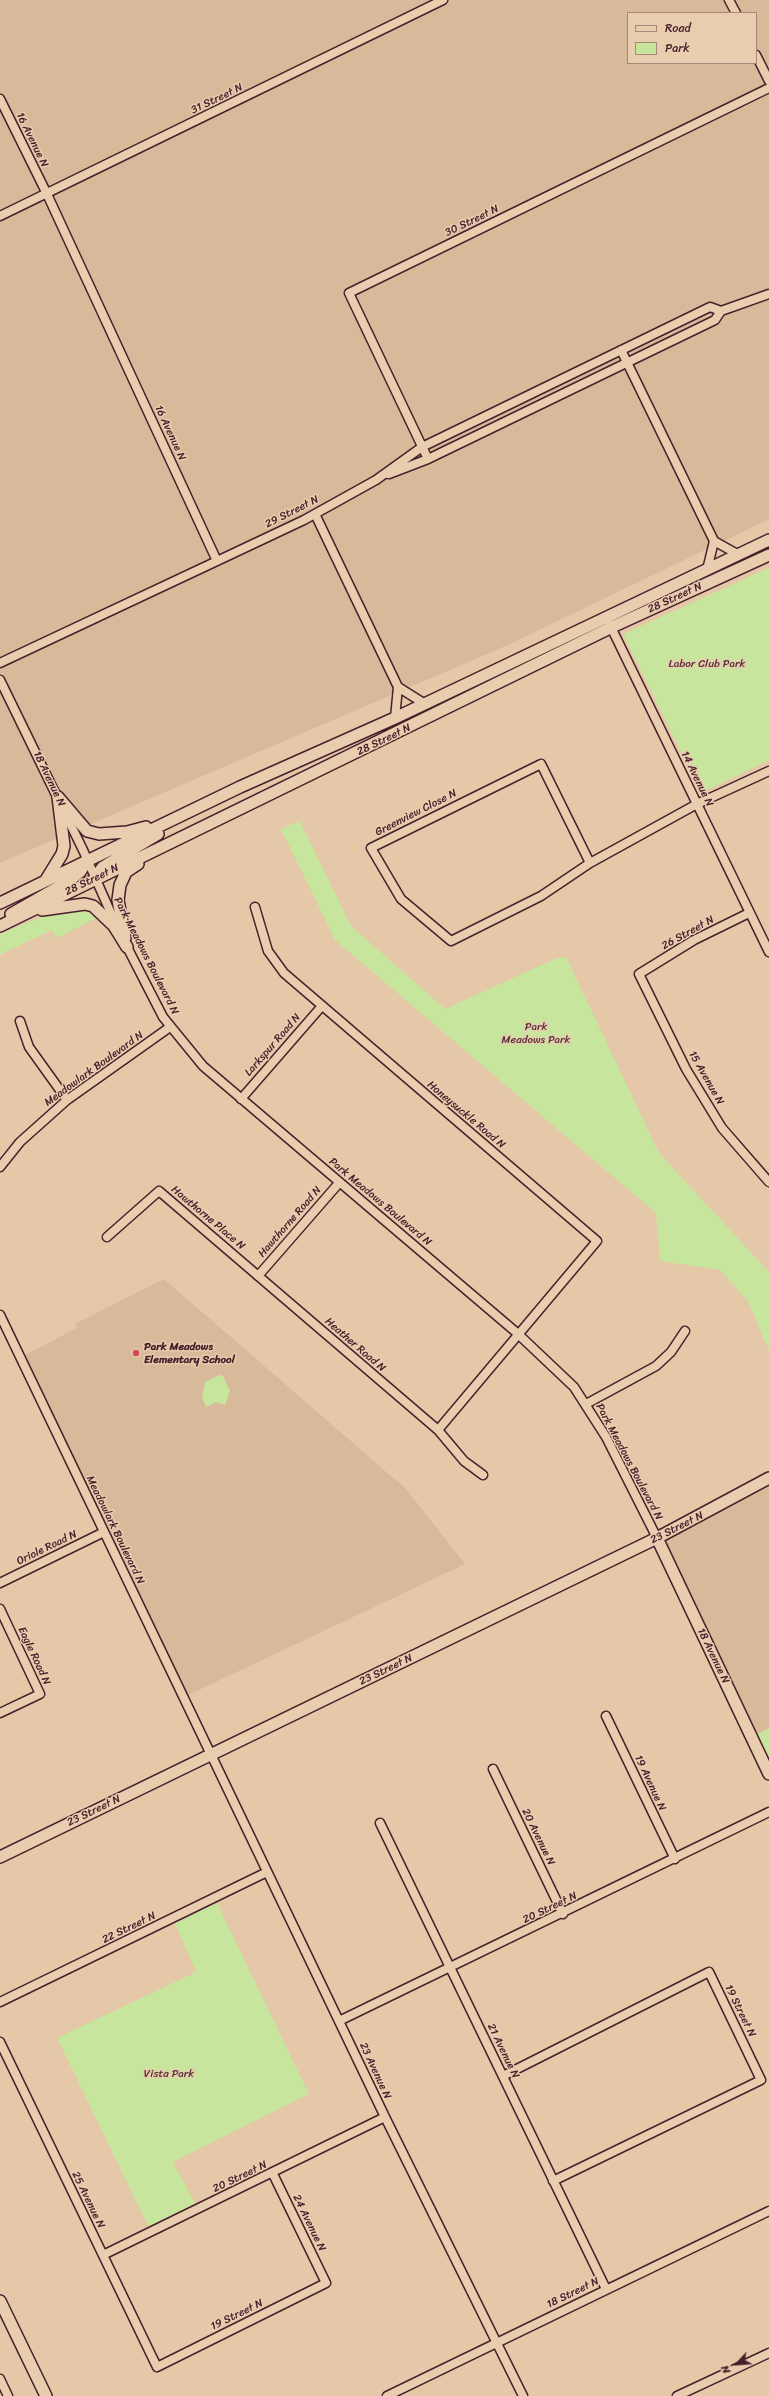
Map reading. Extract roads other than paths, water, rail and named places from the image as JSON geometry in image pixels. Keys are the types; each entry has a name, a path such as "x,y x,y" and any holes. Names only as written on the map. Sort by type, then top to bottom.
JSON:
{"main road":[{"name":"28 Street N","path":"0,903 240,787 425,704 769,540"},
{"name":"28 Street N","path":"0,926 612,627 769,555"},
{"path":"95,879 103,866 154,836 214,806 240,787"},
{"path":"58,798 88,830 99,834 127,832 166,822"},
{"path":"45,881 57,864 64,846 58,798"},
{"path":"127,947 118,900 120,884 126,872 161,847"},
{"path":"0,921 33,899 69,881 80,872 88,861"},
{"path":"26,913 61,906 85,904 93,906 114,926 127,947"},
{"name":"23 Street N","path":"0,1857 657,1538 769,1478"},
{"name":"18 Avenue N","path":"657,1538 769,1774"},
{"path":"0,2301 46,2396"}],"street":[{"name":"31 Street N","path":"0,216 443,0"},
{"path":"729,0 735,12"},
{"path":"757,57 769,81"},
{"name":"30 Street N","path":"428,459 349,293 769,88"},
{"name":"16 Avenue N","path":"0,99 47,194 217,561"},
{"path":"376,480 428,459 715,320 721,311 769,294"},
{"path":"376,480 422,447 710,307 721,311"},
{"path":"621,350 714,541 739,555"},
{"name":"29 Street N","path":"217,561 315,514 376,480"},
{"path":"315,514 398,686 425,704"},
{"path":"707,570 714,541"},
{"path":"0,663 217,561"},
{"name":"14 Avenue N","path":"605,617 612,627 749,914 769,952"},
{"name":"18 Avenue N","path":"0,680 58,798 95,879"},
{"path":"395,718 398,686"},
{"name":"Greenview Close N","path":"590,863 541,764 372,848 401,899 451,941 540,897 590,863 697,804 769,771"},
{"name":"Park Meadows Boulevard N","path":"95,879 156,1006 170,1027 203,1066 517,1333 574,1388 586,1404 657,1538"},
{"name":"Honeysuckle Road N","path":"255,907 263,940 275,963 321,1007 597,1241 517,1333"},
{"name":"26 Street N","path":"639,974 694,940 749,914"},
{"name":"15 Avenue N","path":"639,974 686,1069 722,1128 769,1182"},
{"name":"Larkspur Road N","path":"241,1098 321,1007"},
{"path":"20,1021 29,1047 67,1100"},
{"name":"Meadowlark Boulevard N","path":"0,1166 20,1142 67,1100 170,1027"},
{"name":"Hawthorne Road N","path":"258,1276 339,1183"},
{"name":"Hawthorne Place N","path":"107,1237 159,1191 258,1276"},
{"name":"Heather Road N","path":"258,1276 438,1430 464,1461 483,1475"},
{"name":"Meadowlark Boulevard N","path":"0,1316 211,1754"},
{"path":"586,1404 656,1366 671,1352 685,1331"},
{"path":"438,1430 517,1333"},
{"name":"Oriole Road N","path":"0,1583 104,1532"},
{"name":"Eagle Road N","path":"0,1609 40,1694 0,1713"},
{"name":"19 Avenue N","path":"606,1716 675,1859"},
{"name":"23 Avenue N","path":"211,1754 385,2118 523,2396"},
{"name":"20 Avenue N","path":"492,1769 563,1914"},
{"name":"20 Street N","path":"339,2022 563,1914 769,1812"},
{"name":"21 Avenue N","path":"380,1823 606,2289"},
{"name":"22 Street N","path":"0,2002 267,1872"},
{"name":"19 Street N","path":"503,2076 709,1972 755,2067 761,2080 553,2181"},
{"name":"25 Avenue N","path":"0,2042 157,2367"},
{"name":"20 Street N","path":"103,2255 273,2174 385,2118"},
{"name":"24 Avenue N","path":"273,2174 326,2283"},
{"name":"18 Street N","path":"387,2396 769,2211"},
{"name":"19 Street N","path":"157,2367 326,2283"},
{"path":"677,2396 769,2353"},
{"path":"0,2379 8,2396"}],"place":[{"name":"Park Meadows Elementary School","path":"136,1353"}],"park label":[{"name":"Labor Club Park","path":"707,664"},
{"name":"Park Meadows Park","path":"536,1033"},
{"name":"Vista Park","path":"169,2074"}]}
